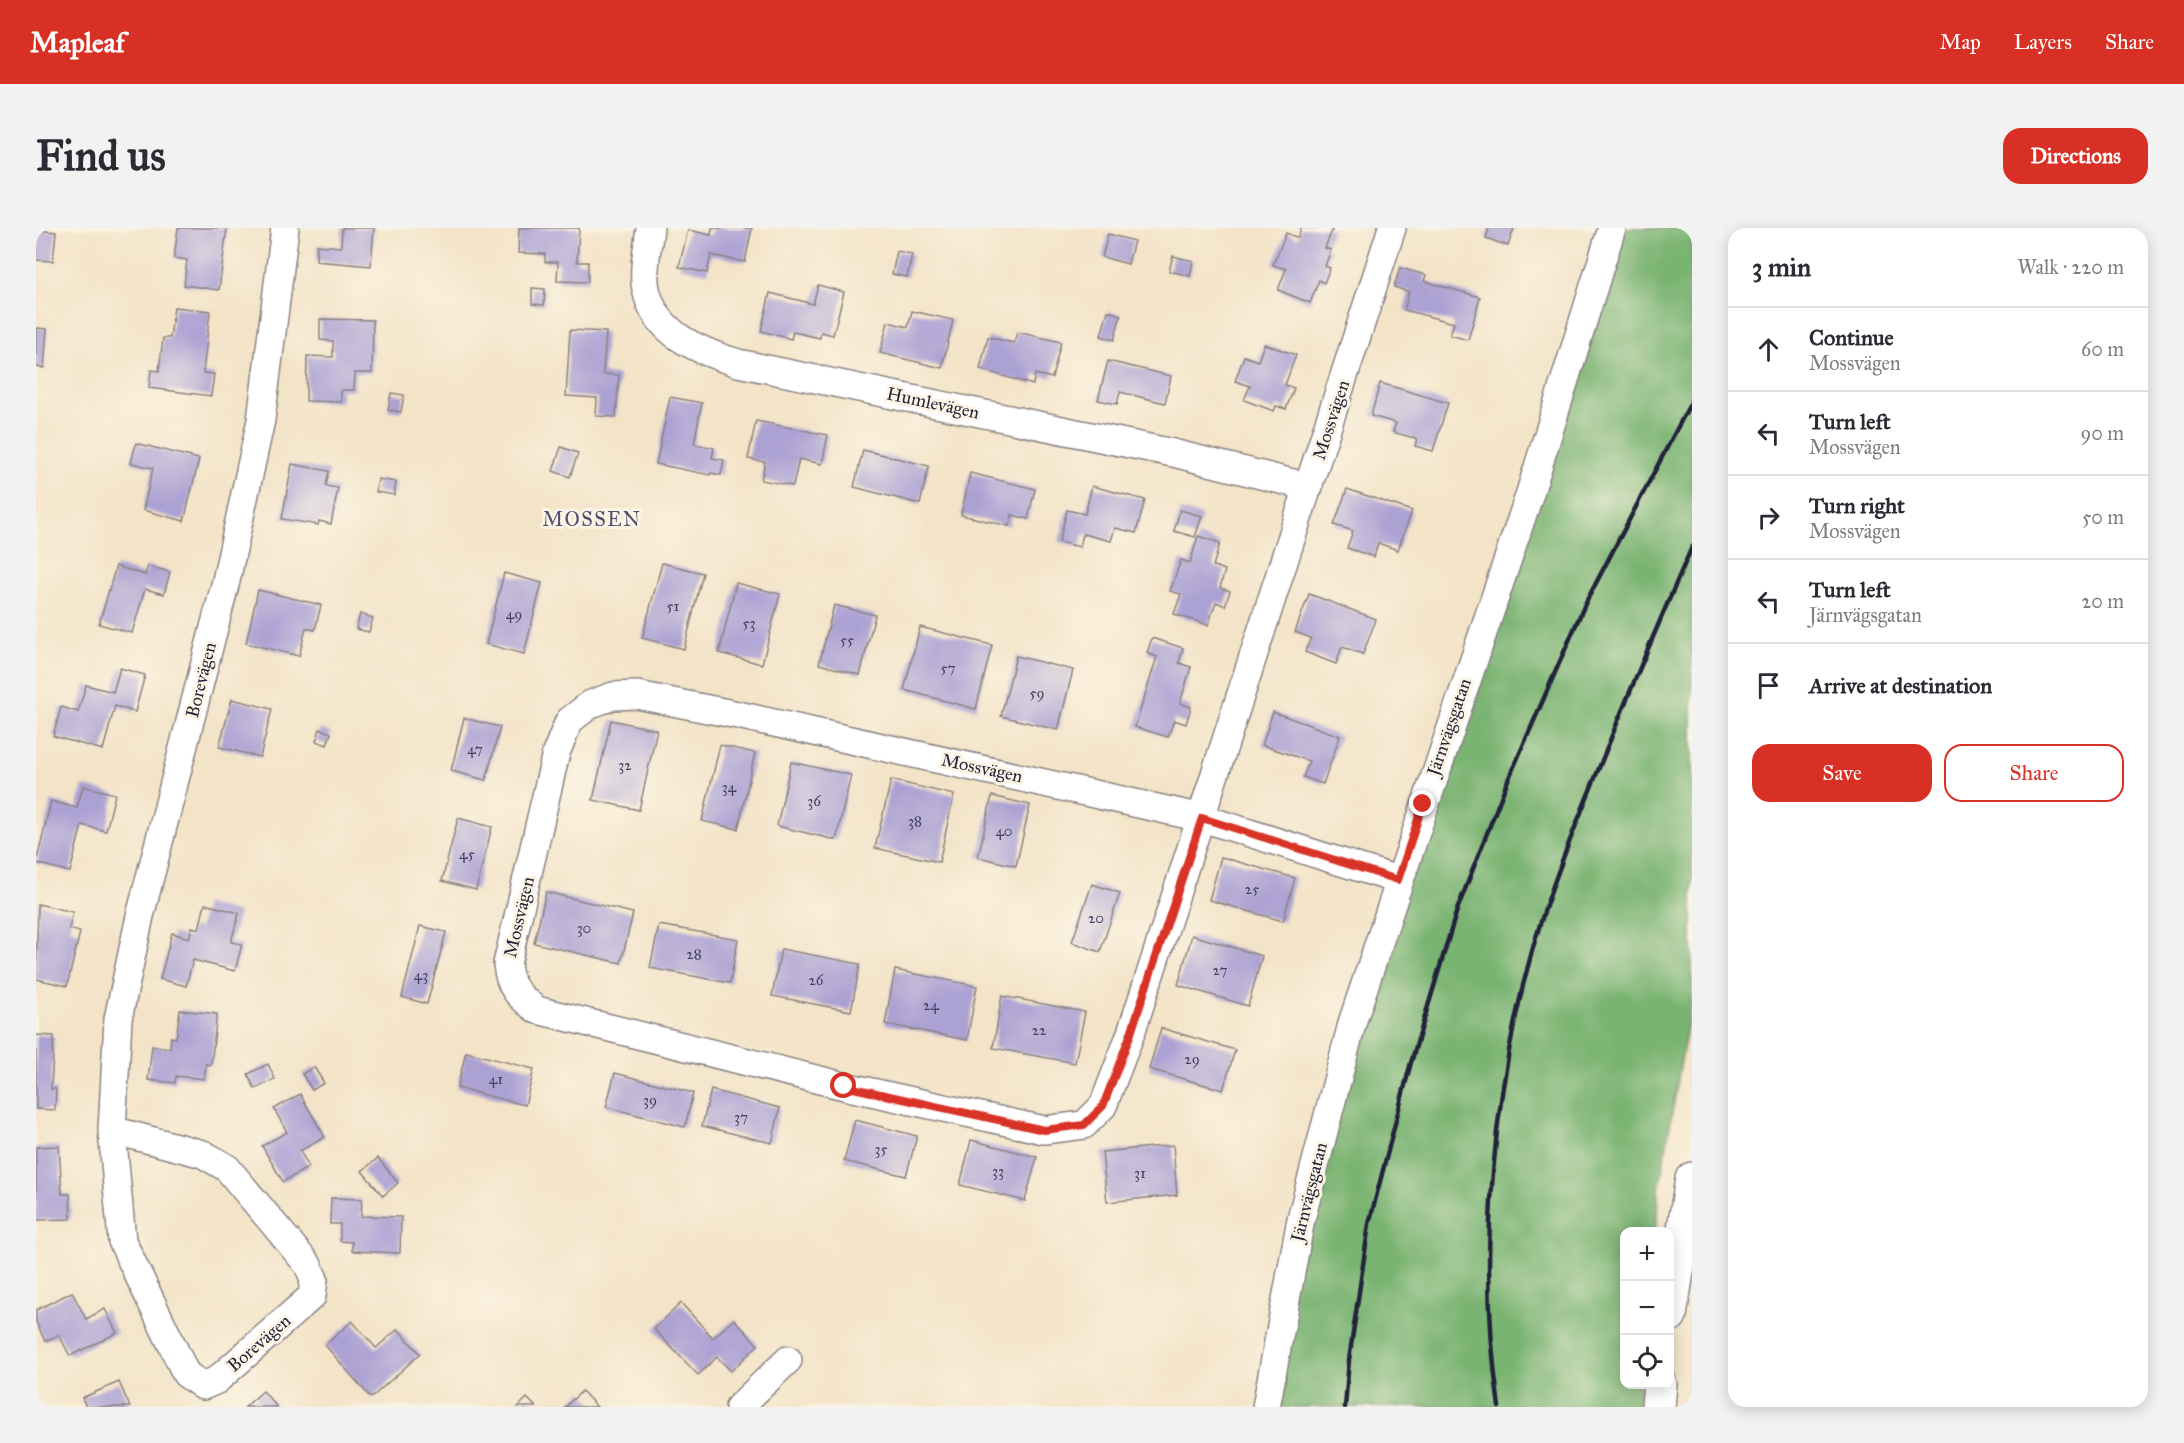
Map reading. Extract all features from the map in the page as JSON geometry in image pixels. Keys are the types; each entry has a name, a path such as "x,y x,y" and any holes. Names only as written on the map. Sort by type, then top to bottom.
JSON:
{"main road":[{"path":"1674,1290 1692,1179"},
{"path":"1658,1407 1660,1389"}],"street":[{"name":"Borevägen","path":"112,1130 203,1154 227,1168 308,1265 314,1280 312,1296 217,1380 202,1386 186,1374 122,1241 112,1130 118,1019 140,916 226,581 261,420 285,228"},
{"name":"Humlevägen","path":"650,228 645,287 654,313 675,335 699,351 750,366 1173,453 1309,487"},
{"name":"Mossvägen","path":"1392,228 1202,818 1131,1033 1103,1106 1084,1125 1044,1130 844,1086 537,1010 519,997 509,981 507,964 556,753 569,721 591,704 613,696 637,695 738,715 1202,818 1398,880"},
{"name":"Järnvägsgatan","path":"1266,1407 1300,1219 1353,1020 1398,880 1529,496 1612,228"},
{"path":"739,1407 788,1359"}],"green space":[{"path":"1612,228 1692,228 1692,998 1659,1188 1655,1227 1620,1227 1620,1389 1639,1389 1637,1407 1266,1407 1317,1153"}],"building":[{"path":"178,228 227,228 219,290 184,285 187,260 174,258"},
{"path":"342,228 374,228 371,266 316,261 317,245 341,247"},
{"path":"519,228 579,228 577,262 588,262 588,282 557,281 558,262 545,262 545,254 518,253"},
{"path":"712,228 752,228 745,262 711,255 707,273 679,267 688,230 711,235"},
{"path":"1301,228 1333,228 1325,248 1331,250 1325,266 1330,268 1324,283 1319,280 1310,303 1278,290 1286,269 1273,265 1286,233 1298,238"},
{"path":"1489,228 1514,228 1508,246 1486,238"},
{"path":"36,230 56,232 53,261 36,260"},
{"path":"1108,234 1134,241 1128,264 1102,257"},
{"path":"897,251 912,254 907,277 892,274"},
{"path":"1173,256 1193,261 1190,276 1169,271"},
{"path":"1400,268 1426,275 1424,281 1480,297 1468,340 1450,335 1454,323 1404,310 1409,292 1394,287"},
{"path":"818,285 844,292 833,335 821,332 820,338 793,332 791,339 761,331 770,293 813,304"},
{"path":"532,288 545,289 544,305 532,304"},
{"path":"174,307 210,311 203,373 214,374 211,396 149,388 151,370 159,371 163,338 170,338"},
{"path":"912,311 953,320 942,368 880,353 888,322 908,327"},
{"path":"1108,311 1121,315 1114,340 1101,336"},
{"path":"320,319 373,320 372,373 355,373 354,390 341,390 341,402 306,401 307,356 333,357 333,341 320,340"},
{"path":"36,328 47,329 44,368 36,367"},
{"path":"570,330 606,332 603,374 619,375 616,417 596,416 597,398 566,396"},
{"path":"1017,332 1061,342 1052,378 1035,374 1033,385 980,369 988,337 1014,343"},
{"path":"1264,344 1296,355 1285,385 1294,388 1286,409 1276,406 1274,411 1244,400 1250,386 1235,381 1244,356 1258,361"},
{"path":"1108,361 1171,376 1165,403 1120,392 1117,404 1098,400"},
{"path":"1380,383 1448,403 1433,451 1415,446 1417,439 1393,432 1396,423 1371,416"},
{"path":"391,393 404,395 401,412 388,410"},
{"path":"670,397 702,403 694,444 714,448 712,458 724,460 721,475 711,473 710,475 656,464"},
{"path":"756,421 828,435 822,464 799,459 793,486 761,480 765,462 748,459"},
{"path":"136,443 199,459 184,521 143,510 153,468 131,463"},
{"path":"561,447 578,453 570,477 553,471"},
{"path":"863,450 929,466 920,504 854,487"},
{"path":"292,464 329,471 326,486 338,488 331,524 319,521 318,525 282,519"},
{"path":"970,473 1035,489 1028,519 1012,515 1009,526 961,515"},
{"path":"378,479 396,482 394,495 376,492"},
{"path":"1092,486 1145,500 1136,533 1115,528 1111,541 1083,534 1080,547 1059,542 1067,510 1085,514"},
{"path":"1347,489 1412,511 1398,550 1378,543 1374,557 1347,548 1353,531 1334,525"},
{"path":"1180,510 1202,516 1195,537 1174,531"},
{"path":"1198,536 1220,543 1213,566 1225,570 1220,588 1230,591 1225,606 1216,602 1208,625 1174,614 1181,594 1170,591 1181,560 1190,563"},
{"path":"662,563 703,573 684,649 642,638"},
{"path":"116,566 145,575 148,566 170,572 164,594 145,589 132,633 99,624"},
{"path":"504,573 542,583 524,654 486,644"},
{"path":"736,583 780,594 762,664 719,653"},
{"path":"258,590 321,605 315,630 306,628 299,656 246,643"},
{"path":"1309,594 1376,619 1363,654 1342,647 1336,664 1305,652 1311,638 1295,632"},
{"path":"834,605 875,615 860,675 819,664"},
{"path":"360,614 373,618 369,632 356,629"},
{"path":"920,627 992,645 976,709 904,690"},
{"path":"1152,638 1183,648 1179,663 1191,667 1180,703 1191,707 1186,724 1174,720 1168,737 1135,727 1157,657 1147,653"},
{"path":"1016,656 1073,670 1058,730 1001,716"},
{"path":"120,668 145,675 135,712 115,706 103,750 53,736 61,707 78,712 86,685 113,692"},
{"path":"232,699 272,709 260,757 219,747"},
{"path":"1273,712 1340,736 1323,784 1303,777 1309,761 1262,745"},
{"path":"464,718 500,727 486,780 451,771"},
{"path":"611,720 657,730 639,810 593,800"},
{"path":"320,729 331,733 327,745 316,741"},
{"path":"720,745 755,753 738,829 702,821"},
{"path":"791,762 851,775 836,840 777,826"},
{"path":"891,780 954,795 939,862 875,848"},
{"path":"83,786 115,794 106,831 82,825 70,872 36,863 51,801 77,808"},
{"path":"992,796 1030,805 1016,866 978,857"},
{"path":"458,818 492,827 476,890 442,881"},
{"path":"1221,857 1295,878 1283,921 1209,900"},
{"path":"1092,884 1120,893 1100,952 1072,942"},
{"path":"546,892 633,913 621,963 534,943"},
{"path":"38,904 73,912 69,929 80,932 67,986 36,979"},
{"path":"205,904 239,913 231,942 242,944 235,971 193,960 186,986 160,979 172,933 189,938 192,927 199,929"},
{"path":"659,925 738,939 730,983 650,968"},
{"path":"420,926 446,932 427,1004 402,997"},
{"path":"1192,935 1262,956 1248,1006 1178,985"},
{"path":"781,949 860,964 851,1011 772,996"},
{"path":"895,970 977,986 967,1040 885,1024"},
{"path":"1002,996 1085,1012 1075,1063 993,1048"},
{"path":"180,1010 217,1014 211,1065 206,1064 204,1079 176,1076 175,1083 148,1080 152,1046 170,1048 171,1037 176,1038"},
{"path":"1161,1028 1235,1050 1223,1090 1149,1069"},
{"path":"36,1035 54,1036 51,1089 56,1089 55,1110 36,1109"},
{"path":"466,1052 534,1069 525,1105 457,1088"},
{"path":"268,1064 275,1079 255,1089 248,1074"},
{"path":"314,1067 324,1083 312,1090 302,1074"},
{"path":"615,1073 693,1093 685,1127 606,1107"},
{"path":"711,1090 780,1108 772,1143 702,1126"},
{"path":"300,1094 325,1137 300,1151 309,1167 283,1182 262,1146 287,1132 274,1109"},
{"path":"855,1120 917,1136 906,1176 844,1161"},
{"path":"971,1140 1037,1157 1025,1201 960,1185"},
{"path":"1173,1145 1177,1195 1107,1202 1102,1152"},
{"path":"59,1146 62,1194 70,1194 71,1219 36,1220 36,1147"},
{"path":"378,1158 398,1183 383,1196 362,1171"},
{"path":"331,1198 362,1199 361,1216 401,1217 400,1253 352,1251 352,1242 340,1241 340,1224 330,1224"},
{"path":"72,1292 86,1319 105,1309 117,1333 70,1356 59,1335 45,1341 36,1322 36,1310"},
{"path":"681,1303 713,1338 734,1319 758,1345 731,1371 717,1357 698,1375 654,1329"},
{"path":"352,1321 376,1348 398,1329 420,1354 371,1398 325,1345"},
{"path":"119,1382 130,1407 86,1407 82,1398"},
{"path":"263,1391 277,1407 245,1407"},
{"path":"582,1391 597,1407 565,1407"},
{"path":"527,1398 536,1407 518,1407"}],"railway":[{"path":"1345,1407 1349,1360 1369,1224 1410,1066 1457,910 1505,787 1585,604 1692,400"},
{"path":"1499,1407 1489,1292 1493,1174 1499,1114 1520,999 1534,944 1563,858 1692,547"}],"district":[{"name":"MOSSEN","path":"592,519"}],"route":[{"path":"844,1086 1044,1130 1084,1125 1103,1106 1131,1033 1202,818 1398,880 1423,804"}]}
